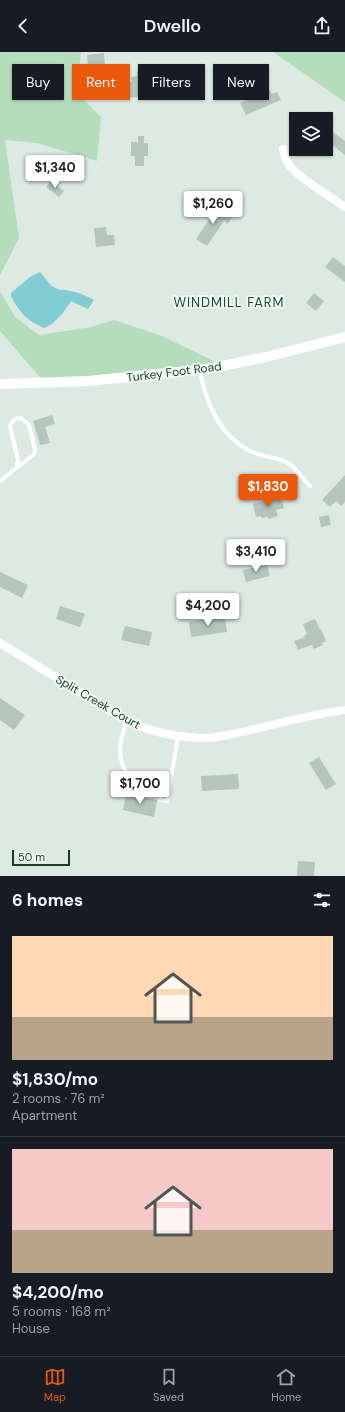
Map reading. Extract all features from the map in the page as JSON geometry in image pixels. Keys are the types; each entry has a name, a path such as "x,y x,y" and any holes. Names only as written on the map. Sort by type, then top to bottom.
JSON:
{"street":[{"path":"283,149 290,166 298,174 345,207"},
{"name":"Turkey Foot Road","path":"0,384 88,381 200,370 266,357 345,337"},
{"name":"Split Creek Court","path":"0,643 127,721 143,729 178,737 199,739 220,737 320,713 345,710"}],"lane":[{"path":"200,370 203,385 213,413 221,426 232,438 249,451 288,462 310,486"},
{"path":"0,481 29,460 34,454 35,450 29,425 21,418 15,418 10,426 18,460 17,468"},
{"path":"127,721 120,744 120,759 123,769 131,780 156,785 161,793 160,800 167,801 178,737"}],"green space":[{"path":"0,52 81,52 80,64 72,64 72,100 84,100 101,117 97,161 37,143 5,140 19,238 0,275"},
{"path":"273,52 345,52 345,102"},
{"path":"0,291 15,317 39,335 91,327 114,320 162,336 224,366 44,382 0,331"}],"water":[{"path":"40,272 54,288 79,293 94,300 88,309 71,301 63,313 52,324 44,328 38,325 28,319 17,307 11,293 30,277"}],"building":[{"path":"104,53 105,64 88,64 87,55"},
{"path":"137,72 138,97 130,98 130,82 132,82 131,77 137,76"},
{"path":"269,89 272,94 277,92 281,100 246,115 240,103 247,100 269,100"},
{"path":"333,132 345,141 345,155 333,146"},
{"path":"138,136 144,136 144,143 148,143 148,156 144,156 144,166 135,166 135,156 131,156 131,142 138,142"},
{"path":"51,181 64,191 59,197 46,187"},
{"path":"213,204 232,218 228,224 224,221 207,246 196,239 213,214 209,211"},
{"path":"106,227 107,235 114,235 115,245 96,247 94,228"},
{"path":"333,257 345,266 345,282 325,267"},
{"path":"314,293 324,301 316,311 306,303"},
{"path":"52,415 55,424 45,427 50,443 40,445 33,421"},
{"path":"345,475 345,502 341,506 336,501 330,507 322,500"},
{"path":"281,497 284,508 276,510 278,516 268,519 268,517 256,517 253,504"},
{"path":"329,515 331,525 321,527 319,517"},
{"path":"267,565 270,576 246,582 243,570"},
{"path":"0,572 28,585 22,598 0,587"},
{"path":"60,606 85,614 80,627 56,619"},
{"path":"225,616 227,632 191,637 189,622"},
{"path":"315,619 326,641 322,643 323,645 314,649 312,645 298,650 294,641 305,637 304,636 307,634 303,624"},
{"path":"125,626 152,632 149,646 121,640"},
{"path":"0,698 25,715 14,730 0,720"},
{"path":"319,757 336,784 326,790 309,763"},
{"path":"238,774 239,789 202,791 201,776"},
{"path":"126,794 157,800 154,817 123,810"},
{"path":"298,861 315,862 314,876 297,876"}],"district":[{"name":"WINDMILL FARM","path":"229,302"}]}
